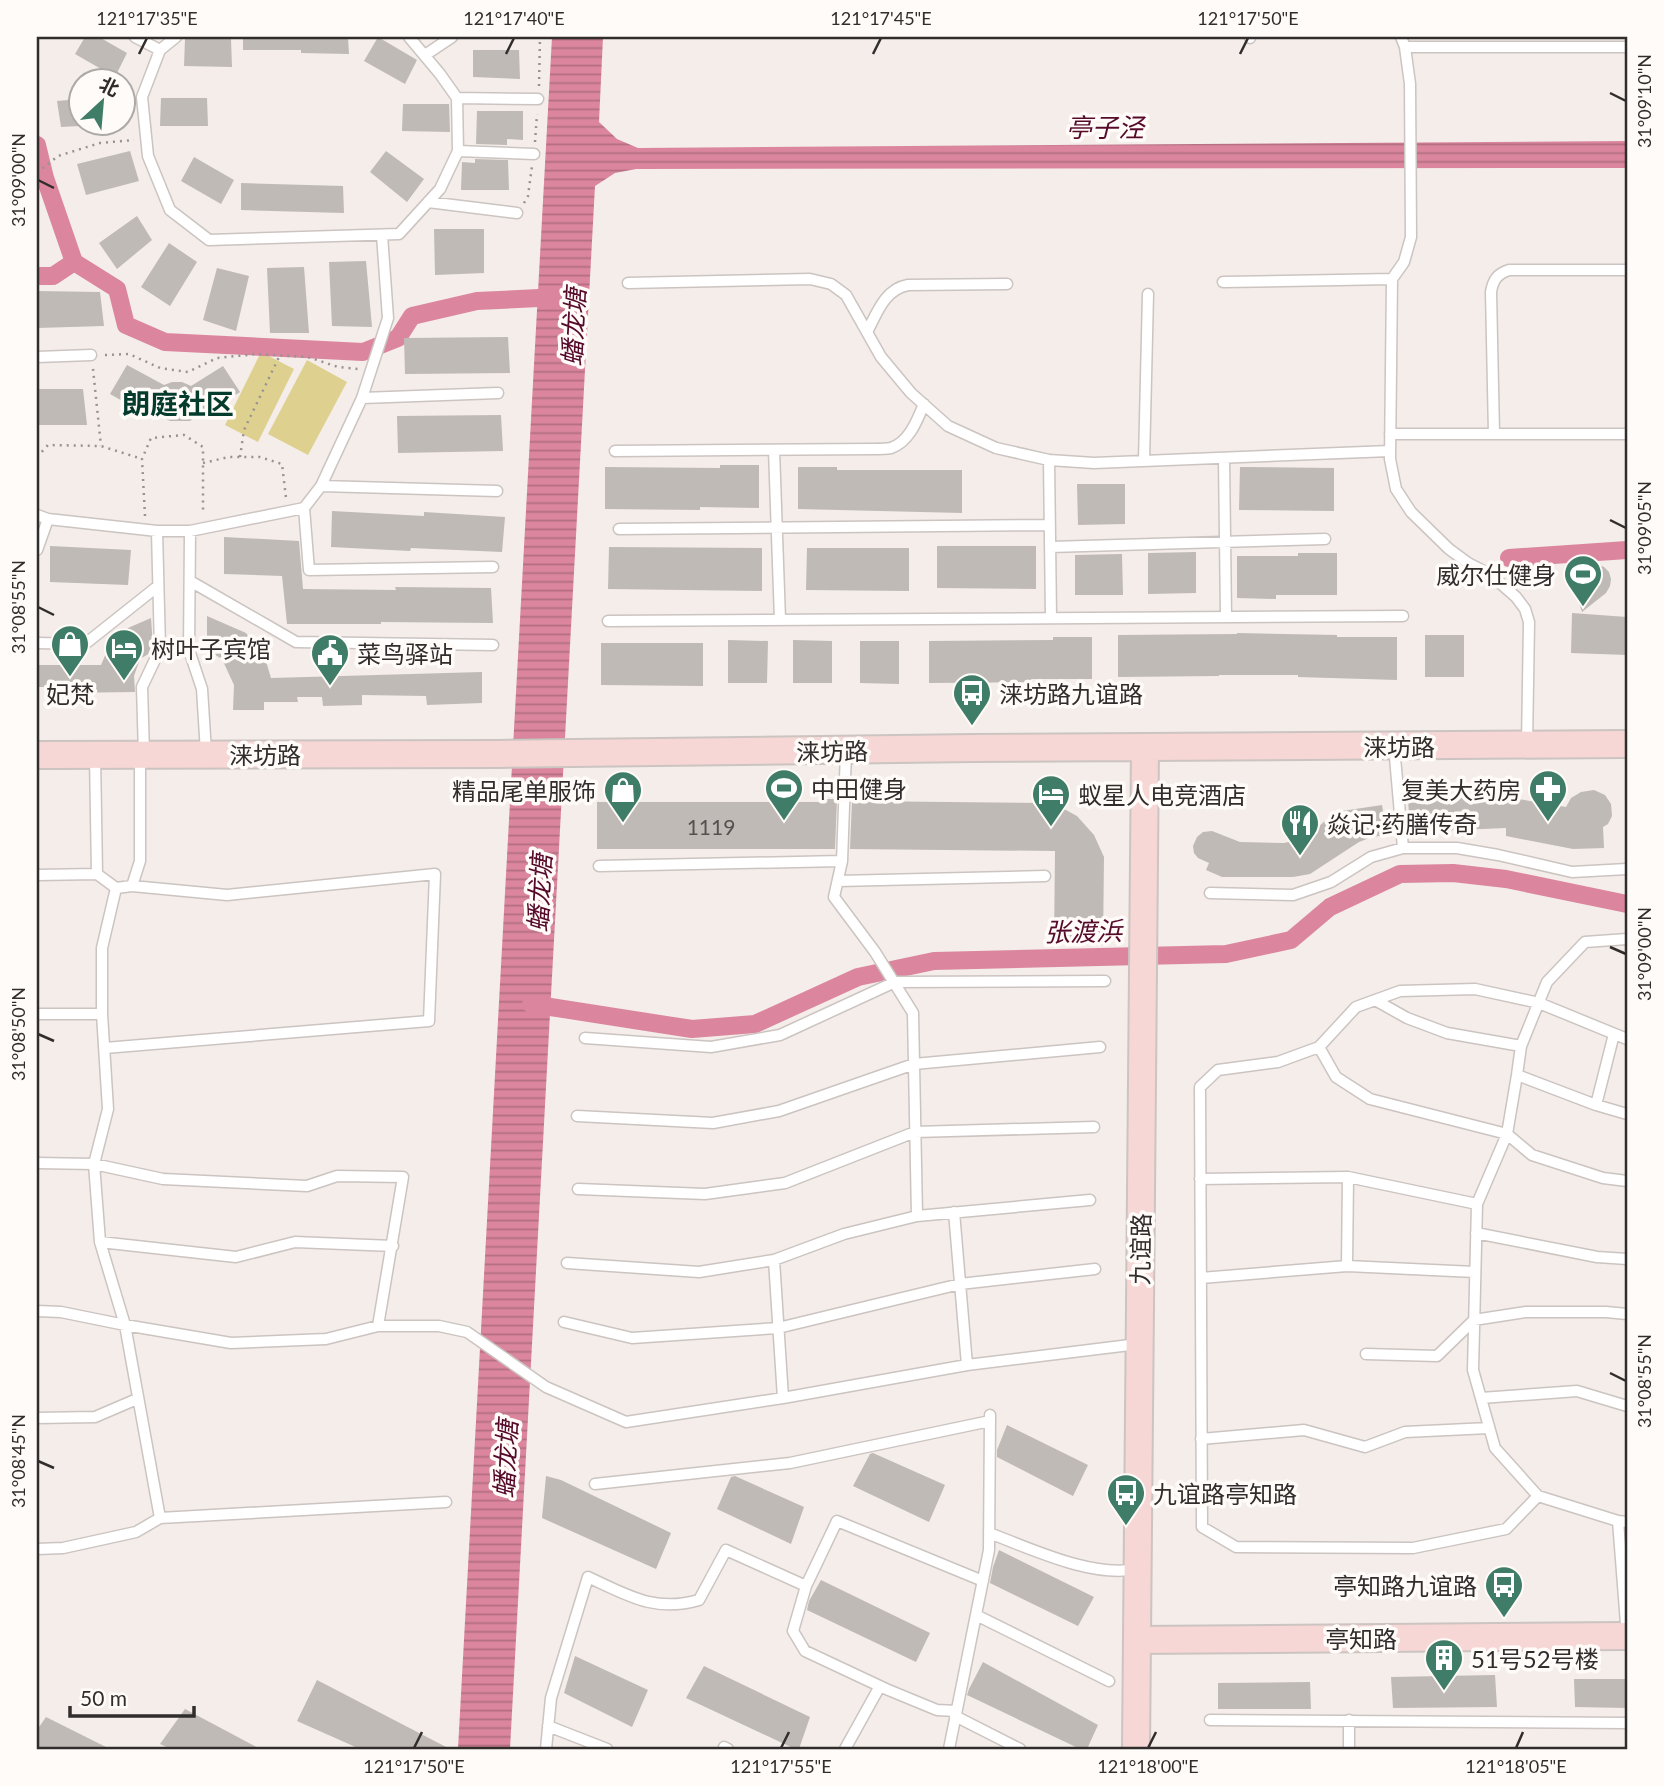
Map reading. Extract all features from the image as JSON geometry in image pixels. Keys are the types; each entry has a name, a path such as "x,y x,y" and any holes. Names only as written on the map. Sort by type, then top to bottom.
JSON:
{"street":[{"name":"涞坊路","path":"37,755 498,754 1627,744"},
{"name":"九谊路","path":"1136,1749 1145,748"},
{"name":"亭知路","path":"1137,1640 1627,1636"}],"lane":[{"path":"135,37 160,50"},
{"path":"176,37 160,50 142,97 148,156 170,210 209,240 399,234 440,189 458,151 457,98 409,37"},
{"path":"425,55 453,37"},
{"path":"1527,745 1529,622 1525,609 1505,586 1448,549 1411,512 1396,489 1390,459 1392,279 1404,262 1410,237 1410,84 1403,42 1627,47"},
{"path":"457,98 538,99"},
{"path":"458,151 534,154"},
{"path":"428,202 517,213"},
{"path":"37,514 48,519 152,531 190,531 304,508 321,486 362,398 388,318 382,235"},
{"path":"1494,434 1491,292 1493,282 1499,274 1509,270 1627,270"},
{"path":"628,283 810,279 831,284 846,295 881,357 911,393 948,426 996,448 1049,460 1094,463 1390,451"},
{"path":"1223,282 1392,279"},
{"path":"867,332 887,296 900,286 1007,284"},
{"path":"1144,461 1148,294"},
{"path":"37,357 91,355"},
{"path":"362,398 498,393"},
{"path":"614,451 892,447 907,437 924,404"},
{"path":"1390,434 1627,433"},
{"path":"774,450 780,620"},
{"path":"1224,458 1226,617"},
{"path":"1049,460 1051,618"},
{"path":"321,486 497,491"},
{"path":"304,508 309,570 493,567"},
{"path":"37,550 48,519"},
{"path":"619,529 1050,525"},
{"path":"132,886 140,861 142,687 160,649 158,586 152,531"},
{"path":"190,531 189,650 202,688 206,755"},
{"path":"1050,547 1325,539"},
{"path":"190,581 296,642 493,645"},
{"path":"37,643 85,643 158,586"},
{"path":"608,621 1404,616"},
{"path":"160,649 189,650"},
{"path":"1394,746 1403,848"},
{"path":"846,751 842,861 834,897 876,952 913,1013 917,1216"},
{"path":"95,755 97,874"},
{"path":"1210,893 1293,895 1331,882 1371,857 1403,848 1457,848 1572,872 1627,869"},
{"path":"599,866 842,861"},
{"path":"37,874 97,874 116,888 132,886 227,895 435,874 429,1021 105,1048"},
{"path":"838,881 1045,876"},
{"path":"116,888 102,948 102,1014 108,1109 94,1164 100,1242 125,1325 160,1518"},
{"path":"1627,939 1585,942 1547,982 1521,1046 1507,1134 1477,1204 1473,1370 1494,1448 1538,1496 1623,1521 1627,1636"},
{"path":"585,1038 711,1047 780,1035 895,982 1105,981"},
{"path":"1538,1496 1506,1529 1413,1548 1236,1547 1202,1527 1200,1087 1218,1070 1278,1062 1319,1047 1356,1007 1400,991 1475,989 1539,1003 1627,1039"},
{"path":"1375,1000 1407,1018 1447,1033 1521,1046"},
{"path":"37,1014 102,1014"},
{"path":"1596,1105 1614,1034"},
{"path":"577,1116 713,1123 779,1111 914,1065 1100,1047"},
{"path":"1319,1047 1336,1077 1370,1099 1507,1134 1532,1155 1603,1178 1627,1181"},
{"path":"1517,1075 1627,1114"},
{"path":"578,1189 705,1194 785,1183 915,1132 1094,1126"},
{"path":"37,1163 94,1164 163,1179 307,1186 337,1176 403,1177 378,1326"},
{"path":"1200,1179 1348,1177 1477,1204"},
{"path":"1347,1266 1348,1177"},
{"path":"567,1263 699,1272 774,1260 844,1234 917,1216 1090,1200"},
{"path":"954,1213 967,1365"},
{"path":"1476,1233 1597,1257 1627,1259"},
{"path":"100,1242 236,1257 295,1242 393,1246"},
{"path":"774,1260 783,1398"},
{"path":"1201,1278 1347,1266 1475,1272"},
{"path":"564,1321 632,1338 778,1328 960,1283 1095,1269"},
{"path":"37,1311 61,1311 231,1343 326,1339 378,1326 439,1326 467,1332 546,1387 626,1422 783,1398 967,1365 1140,1343"},
{"path":"1366,1354 1437,1356 1474,1320 1526,1312 1627,1314"},
{"path":"1481,1398 1577,1391 1627,1406"},
{"path":"37,1418 95,1417 137,1399"},
{"path":"595,1484 790,1463 990,1418 989,1550 948,1749"},
{"path":"1201,1439 1304,1430 1365,1447 1405,1432 1489,1428"},
{"path":"37,1549 63,1548 136,1532 160,1518 446,1502"},
{"path":"983,1581 837,1521 806,1586 793,1631 805,1651 937,1710 956,1714 1020,1749"},
{"path":"989,1533 1065,1561 1106,1572 1138,1569"},
{"path":"546,1749 551,1698 588,1577 628,1596 653,1604 681,1606 699,1600 726,1550 806,1586"},
{"path":"976,1615 1109,1681"},
{"path":"845,1749 880,1686"},
{"path":"1210,1720 1627,1723"},
{"path":"1349,1720 1349,1749"},
{"path":"548,1726 607,1749"}],"path":[{"path":"517,213 528,196 534,154 540,37"},
{"path":"37,173 58,156 100,143 146,139"},
{"path":"101,446 91,355 129,354 160,368 188,372 217,358 257,354 308,357 338,367 371,370"},
{"path":"240,457 244,430 280,355"},
{"path":"152,531 142,459 151,438 184,435 203,447 203,529"},
{"path":"37,457 48,445 101,446 142,459"},
{"path":"203,463 229,457 260,457 282,464 288,512"}],"shaded area":[{"path":"261,352 294,369 258,442 225,425"},
{"path":"307,360 347,382 308,455 268,434"}],"water":[{"name":"蟠龙塘","path":"552,37 603,37 599,122 617,139 638,148 1627,141 1627,168 636,169 615,173 595,186 510,1749 458,1749"}],"building":[{"path":"85,37 99,37 127,53 120,66 96,66 75,54"},
{"path":"243,37 348,37 349,54 301,53 301,50 243,50"},
{"path":"378,37 417,60 405,84 364,61"},
{"path":"185,39 231,39 232,67 184,66"},
{"path":"473,50 519,50 520,79 473,77"},
{"path":"161,98 207,98 208,126 160,126"},
{"path":"66,100 66,127 61,127 57,101"},
{"path":"403,104 449,104 450,132 402,131"},
{"path":"477,111 523,111 523,140 507,139 507,145 476,144"},
{"path":"130,151 139,181 86,195 77,164"},
{"path":"386,151 424,179 407,202 370,172"},
{"path":"194,157 234,180 221,204 181,181"},
{"path":"475,159 508,160 509,190 461,190 462,162 475,163"},
{"path":"241,183 343,186 344,213 241,210"},
{"path":"137,216 152,240 117,269 99,243"},
{"path":"434,229 484,229 484,273 435,275"},
{"path":"169,243 197,262 170,306 141,287"},
{"path":"366,261 372,327 332,326 329,262"},
{"path":"304,267 309,333 270,333 267,268"},
{"path":"217,268 249,276 236,331 203,320"},
{"path":"37,291 100,292 104,326 37,328"},
{"path":"508,337 510,373 405,374 404,338"},
{"path":"127,365 164,385 182,382 191,386 223,366 240,392 208,413 199,414 190,421 170,421 158,415 149,416 110,394"},
{"path":"37,389 83,389 87,425 37,425"},
{"path":"501,415 503,451 398,453 397,416"},
{"path":"720,465 759,465 759,508 605,509 605,467 720,468"},
{"path":"798,467 837,467 837,470 962,470 962,513 798,509"},
{"path":"1240,467 1334,468 1334,511 1239,510"},
{"path":"1077,484 1125,484 1125,524 1078,525"},
{"path":"332,511 424,516 424,512 505,517 502,552 331,547"},
{"path":"224,537 299,541 303,589 491,588 493,623 287,624 282,576 224,574"},
{"path":"50,546 131,550 128,585 50,582"},
{"path":"937,546 1036,546 1036,589 937,588"},
{"path":"609,547 762,548 762,591 608,589"},
{"path":"807,548 909,548 909,591 806,590"},
{"path":"1196,552 1196,593 1148,594 1148,553"},
{"path":"1298,553 1337,553 1337,595 1276,595 1276,599 1237,598 1237,556 1298,556"},
{"path":"1122,554 1123,595 1075,595 1075,555"},
{"path":"1589,564 1597,564 1609,572 1610,586 1606,593 1582,612 1573,584 1577,570"},
{"name":"威尔仕健身","path":"1572,613 1627,617 1627,655 1571,653"},
{"path":"207,616 246,633 265,658 271,678 482,672 482,703 427,705 426,696 362,695 362,705 323,706 322,697 297,697 298,702 264,702 264,710 233,710 234,685 222,659 207,650"},
{"path":"151,618 153,647 150,653 140,659 134,676 135,692 57,693 57,687 37,687 37,665 101,665 110,644 128,628"},
{"path":"1237,633 1397,637 1397,680 1298,675 1118,677 1118,635"},
{"path":"1425,635 1464,635 1464,677 1425,677"},
{"path":"1053,637 1092,637 1092,679 929,683 929,641 1053,640"},
{"path":"728,640 768,641 767,683 728,683"},
{"path":"793,640 832,641 832,683 793,683"},
{"path":"860,641 899,641 899,684 860,683"},
{"path":"601,643 703,643 703,686 601,685"},
{"path":"1594,790 1605,795 1611,804 1612,816 1603,827 1604,848 1573,849 1506,836 1506,828 1410,832 1408,798 1501,796 1566,807 1571,798 1581,792"},
{"path":"822,799 837,799 835,849 597,849 597,802 822,802"},
{"path":"852,801 1053,803 1077,816 1094,835 1104,857 1103,945 1054,944 1055,851 850,849"},
{"path":"1382,805 1387,835 1359,842 1310,874 1293,877 1222,877 1206,870 1209,863 1194,853 1193,846 1203,832 1212,831 1240,842 1284,843 1312,833 1329,817 1342,811"},
{"path":"1007,1425 1088,1465 1073,1496 997,1457"},
{"path":"873,1453 945,1485 929,1522 853,1486"},
{"path":"546,1476 561,1480 671,1533 656,1569 542,1518"},
{"path":"735,1476 804,1507 791,1544 717,1509 731,1477"},
{"path":"999,1550 1094,1597 1078,1626 990,1583"},
{"path":"821,1580 930,1633 916,1662 807,1610"},
{"path":"575,1656 648,1690 632,1727 564,1693"},
{"path":"983,1662 1098,1725 1087,1749 1080,1749 967,1695"},
{"path":"704,1666 810,1717 799,1749 686,1698"},
{"name":"51号52号楼","path":"1495,1675 1497,1707 1393,1708 1391,1677"},
{"path":"1574,1679 1627,1679 1627,1708 1575,1707"},
{"path":"317,1680 450,1749 360,1749 297,1721"},
{"path":"1310,1682 1311,1709 1218,1709 1218,1683"},
{"path":"185,1709 260,1749 171,1749 160,1744"},
{"path":"46,1717 110,1749 37,1749 37,1730"}],"waterway":[{"name":"蟠龙塘","path":"37,145 45,178 74,262 117,289 126,325 165,342 363,352 398,338 412,316 477,301 560,297"},
{"path":"37,276 53,276 74,262"},
{"path":"1509,558 1627,550"},
{"name":"张渡浜","path":"531,1004 692,1029 755,1024 858,977 934,961 1226,954 1291,940 1330,907 1400,874 1453,873 1506,879 1627,904"}],"place":[{"name":"威尔仕健身","path":"1583,608"},
{"name":"妃梵","path":"70,678"},
{"name":"树叶子宾馆","path":"124,682"},
{"name":"菜鸟驿站","path":"330,687"},
{"name":"涞坊路九谊路","path":"972,727"},
{"name":"中田健身","path":"784,822"},
{"name":"复美大药房","path":"1548,823"},
{"name":"精品尾单服饰","path":"623,824"},
{"name":"蚁星人电竞酒店","path":"1051,828"},
{"name":"焱记·药膳传奇","path":"1300,857"},
{"name":"九谊路亭知路","path":"1126,1527"},
{"name":"亭知路九谊路","path":"1504,1619"},
{"name":"51号52号楼","path":"1444,1692"}],"district":[{"name":"朗庭社区","path":"178,403"}],"water label":[{"name":"亭子泾","path":"1105,127"}]}
